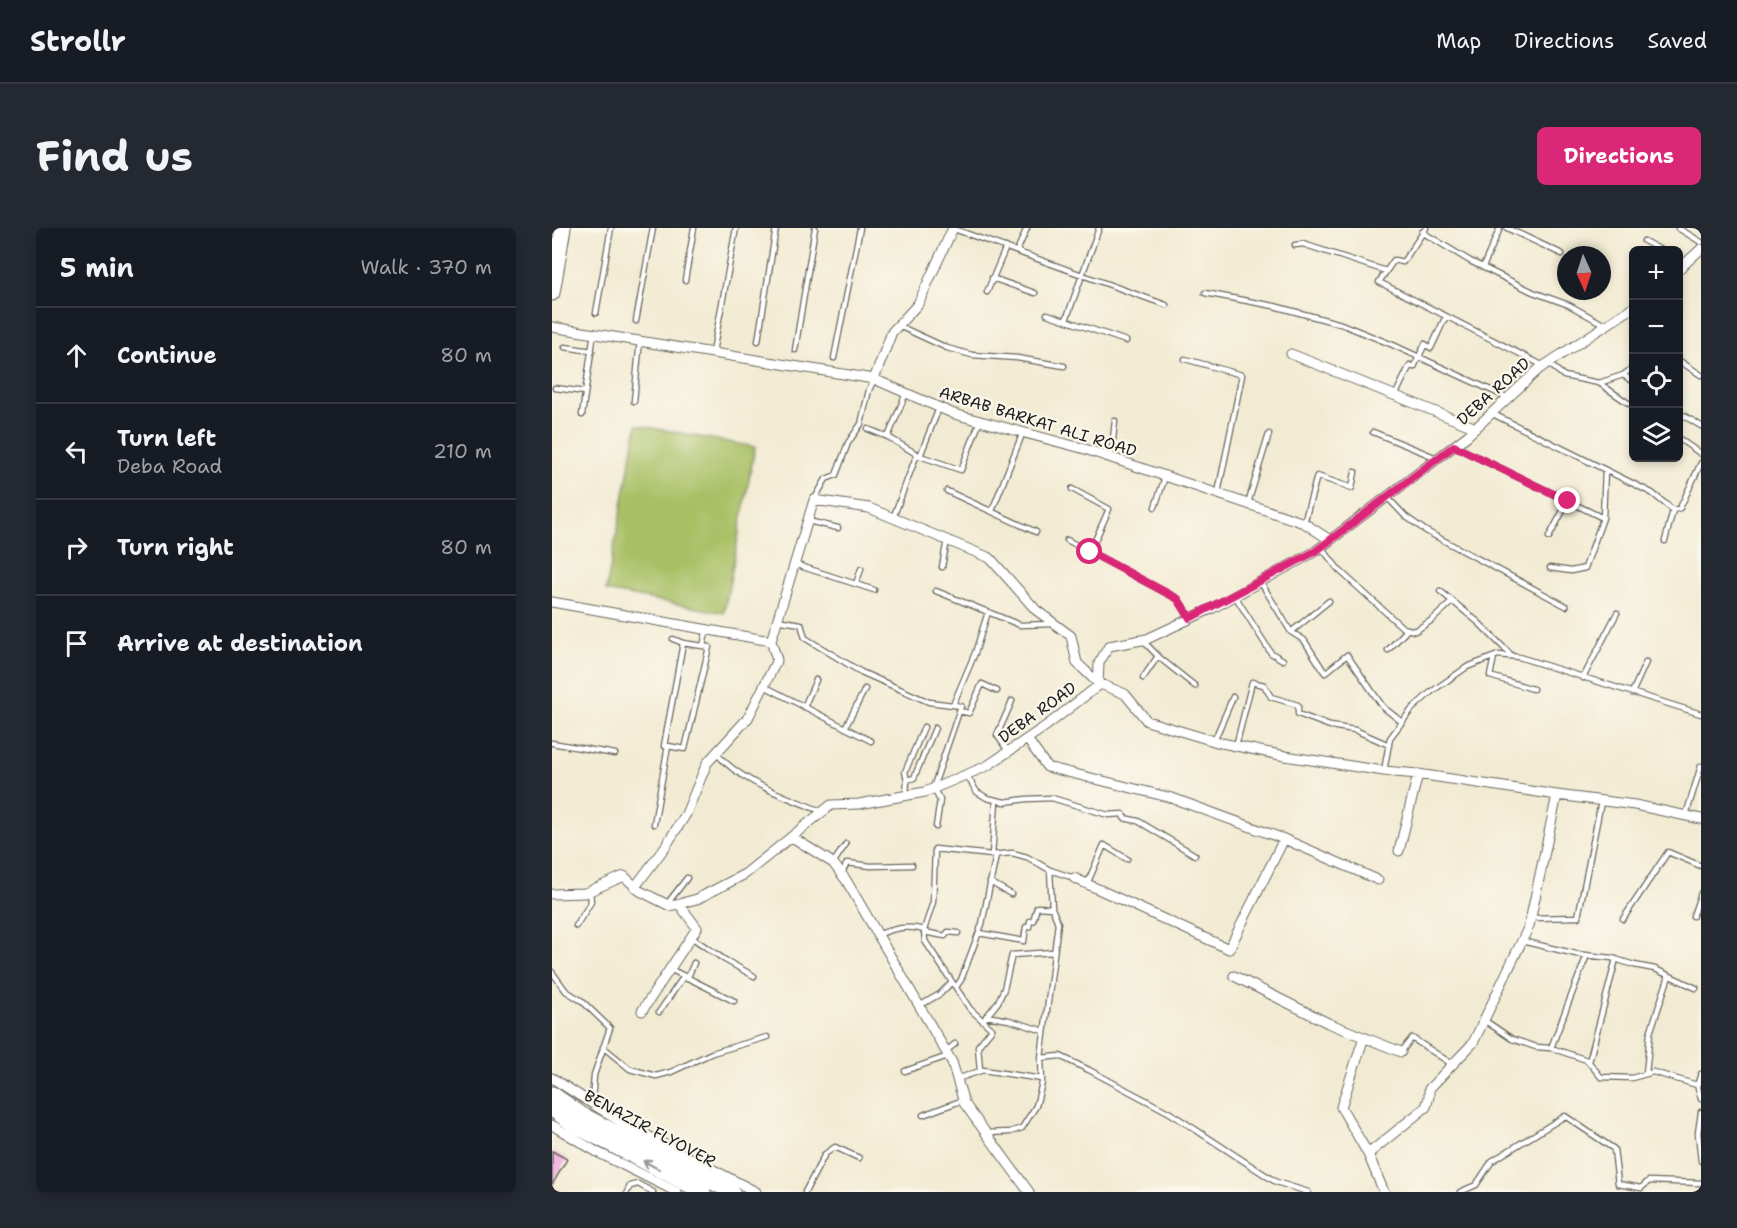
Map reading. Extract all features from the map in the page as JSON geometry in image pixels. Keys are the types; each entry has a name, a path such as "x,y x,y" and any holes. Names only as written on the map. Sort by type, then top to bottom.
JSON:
{"main road":[{"path":"552,293 563,228"},
{"name":"BENAZIR FLYOVER","path":"552,1094 582,1114 732,1192"},
{"name":"BENAZIR FLYOVER","path":"552,1109 574,1125 703,1192"}],"street":[{"path":"874,379 892,332 918,304 952,228"},
{"path":"1683,264 1701,249"},
{"name":"DEBA ROAD","path":"552,894 585,893 624,876 640,891 670,906 697,899 745,874 831,805 860,804 906,795 933,788 987,766 1098,686 1099,663 1109,646 1142,640 1190,618 1321,547 1454,446 1546,365 1629,310"},
{"name":"ARBAB BARKAT ALI ROAD","path":"552,327 874,379 939,407 1111,458 1304,524 1330,540"},
{"path":"1291,354 1476,428"},
{"path":"635,887 665,848 686,814 707,763 748,718 777,660 771,641 814,500 869,508 990,558 1036,610 1071,636 1077,663 1098,683 1125,694 1147,721 1214,741 1285,756 1601,801 1701,819"},
{"path":"552,602 771,641"},
{"path":"1027,739 1047,767 1172,798 1284,839 1378,880"},
{"path":"1399,851 1418,774"},
{"path":"1368,1154 1426,1107 1429,1089 1473,1043 1531,918 1557,795"},
{"path":"792,837 833,863 842,875 947,1053 963,1100 1029,1192"},
{"path":"1074,878 1229,949 1284,839"},
{"path":"642,1011 697,928 679,904"},
{"path":"1234,976 1328,1023 1401,1052"},
{"path":"1364,1037 1341,1107 1368,1154 1384,1192"},
{"path":"552,1078 621,1122 756,1192"},
{"path":"552,1125 597,1152 677,1192"}],"lane":[{"path":"596,313 611,228"},
{"path":"636,321 652,228"},
{"path":"686,280 694,228"},
{"path":"713,352 736,228"},
{"path":"758,341 776,228"},
{"path":"795,350 815,228"},
{"path":"834,358 860,228"},
{"path":"952,228 1166,305"},
{"path":"1017,251 1027,228"},
{"path":"1066,320 1099,228"},
{"path":"1483,267 1500,228"},
{"path":"1507,228 1557,252"},
{"path":"1678,228 1701,242"},
{"path":"1605,325 1569,305 1533,292 1483,267 1424,230 1403,262 1394,260 1379,282 1564,376 1599,384 1629,404"},
{"path":"1644,241 1653,246"},
{"path":"1295,245 1303,244 1386,271"},
{"path":"987,292 1006,247"},
{"path":"992,278 1035,293"},
{"path":"1204,293 1274,306 1341,324 1508,398"},
{"path":"1047,314 1126,341"},
{"path":"1395,396 1410,365 1414,367 1425,344 1431,348 1446,316"},
{"path":"898,326 947,348 972,355 1017,358 1064,366"},
{"path":"582,415 594,333"},
{"path":"634,401 640,340"},
{"path":"565,347 592,351"},
{"path":"1185,359 1242,375 1218,495"},
{"path":"1683,363 1701,375"},
{"path":"1599,384 1629,371"},
{"path":"1623,375 1629,379"},
{"path":"814,500 826,479 836,475 849,443 861,424 874,379"},
{"path":"555,388 585,392"},
{"path":"888,437 906,393"},
{"path":"893,518 939,407"},
{"path":"1491,413 1653,494 1673,510"},
{"path":"1683,415 1701,426"},
{"path":"868,429 888,437 918,455 961,470 980,420"},
{"path":"1111,458 1115,421"},
{"path":"992,511 1023,432"},
{"path":"1373,432 1437,458"},
{"path":"1248,505 1269,434"},
{"path":"1683,441 1701,454"},
{"path":"1454,446 1603,518"},
{"path":"1673,510 1680,508 1701,463"},
{"path":"1550,568 1571,571 1585,568 1603,518 1605,470"},
{"path":"1304,524 1317,476 1352,488 1354,472"},
{"path":"1155,507 1165,477"},
{"path":"1694,479 1701,482"},
{"path":"1072,489 1109,509 1090,552"},
{"path":"947,491 1036,532"},
{"path":"1387,497 1405,516 1426,531 1566,606"},
{"path":"1549,537 1568,501"},
{"path":"1665,541 1673,510"},
{"path":"808,521 838,528"},
{"path":"942,567 947,540"},
{"path":"1067,540 1178,599 1190,618"},
{"path":"1321,547 1339,570 1403,628 1415,631 1432,620 1453,601"},
{"path":"794,564 874,590"},
{"path":"856,584 861,569"},
{"path":"1260,581 1291,632 1304,640 1325,673 1347,655 1383,707 1402,722"},
{"path":"936,591 1020,625 1055,624"},
{"path":"1440,591 1478,622 1512,656"},
{"path":"1234,596 1271,653 1282,660"},
{"path":"1291,632 1329,601"},
{"path":"953,705 975,653 988,612"},
{"path":"1584,678 1617,613"},
{"path":"776,620 801,624 805,638 861,672 929,702 961,706 933,788 940,800 936,827"},
{"path":"703,646 707,628"},
{"path":"1388,650 1408,629"},
{"path":"673,639 709,647 685,749 663,746 683,642"},
{"path":"1142,640 1195,687"},
{"path":"1143,678 1158,656"},
{"path":"1384,771 1390,738 1412,709 1431,692 1467,667 1494,657 1512,656 1701,714"},
{"path":"1494,657 1490,676 1533,688"},
{"path":"1632,693 1646,662"},
{"path":"804,707 816,680"},
{"path":"1236,746 1252,682 1264,685 1271,697 1298,705 1298,714 1330,726 1355,730 1389,746"},
{"path":"959,711 969,713 982,684 997,691"},
{"path":"764,686 871,741"},
{"path":"845,728 865,689"},
{"path":"1214,741 1233,697"},
{"path":"1008,752 997,735 1012,701"},
{"path":"906,795 907,780 904,772 924,727"},
{"path":"907,780 914,778 934,728"},
{"path":"552,743 615,754"},
{"path":"654,824 668,746"},
{"path":"716,753 725,764 757,784 823,812"},
{"path":"1686,815 1701,766"},
{"path":"966,775 977,792 996,801 1052,798 1108,815 1123,814 1124,818 1138,821 1195,855"},
{"path":"956,987 962,980 979,933 990,882 994,855 996,801"},
{"path":"1531,918 1578,917 1601,801"},
{"path":"833,863 846,844"},
{"path":"1087,884 1104,845 1127,860"},
{"path":"980,1071 978,1046 992,1029 984,1018 970,1009 925,941 924,931 933,902 935,849 994,855 1012,853 1027,857 1050,870 1074,878"},
{"path":"1623,919 1668,852 1701,866"},
{"path":"842,875 847,863 871,866 912,865"},
{"path":"985,1133 1010,1132 1022,1128 1036,1106 1058,923 1052,908 1050,870"},
{"path":"667,904 687,878"},
{"path":"990,882 1011,894"},
{"path":"576,926 591,902 590,891"},
{"path":"1693,916 1701,893"},
{"path":"979,933 1024,941 1026,927 1029,927 1030,921 1033,921 1037,908 1052,908"},
{"path":"878,935 892,929 914,927 945,936 948,932 958,933"},
{"path":"691,937 754,976"},
{"path":"1522,941 1655,969 1696,988"},
{"path":"984,1018 998,1002 1004,989 1012,955 1053,952"},
{"path":"1551,1048 1587,955"},
{"path":"1588,1062 1616,959"},
{"path":"659,1012 694,963"},
{"path":"670,969 734,1001"},
{"path":"552,972 566,991 582,1001 610,1028 594,1075 592,1103"},
{"path":"1646,1074 1650,1033 1669,976"},
{"path":"919,1006 940,994 952,982"},
{"path":"984,1018 1009,1020 1044,1031"},
{"path":"1484,1020 1512,1039 1536,1047 1551,1048 1587,1060 1601,1077 1632,1078 1653,1072 1697,1085"},
{"path":"603,1047 630,1069 656,1076 671,1072 712,1053 767,1037"},
{"path":"1401,1052 1412,1038 1452,1064"},
{"path":"905,1071 947,1053 955,1044"},
{"path":"1041,1058 1059,1056 1089,1070 1170,1113 1276,1182 1308,1192"},
{"path":"957,1079 983,1070 1041,1079"},
{"path":"1701,1075 1697,1085 1701,1099"},
{"path":"923,1115 963,1100"},
{"path":"1701,1112 1698,1133 1701,1161"},
{"path":"1460,1192 1476,1185 1492,1161 1565,1116 1614,1149 1618,1184 1641,1188 1648,1181 1701,1183"},
{"path":"805,1192 825,1154 835,1147 858,1158"},
{"path":"627,1192 634,1184 653,1192"}],"green space":[{"path":"637,425 755,447 724,613 606,591"}],"building":[{"path":"552,1151 567,1159 552,1185"}],"route":[{"path":"1090,552 1178,599 1190,618 1213,608 1316,551 1454,446 1568,501"}]}
